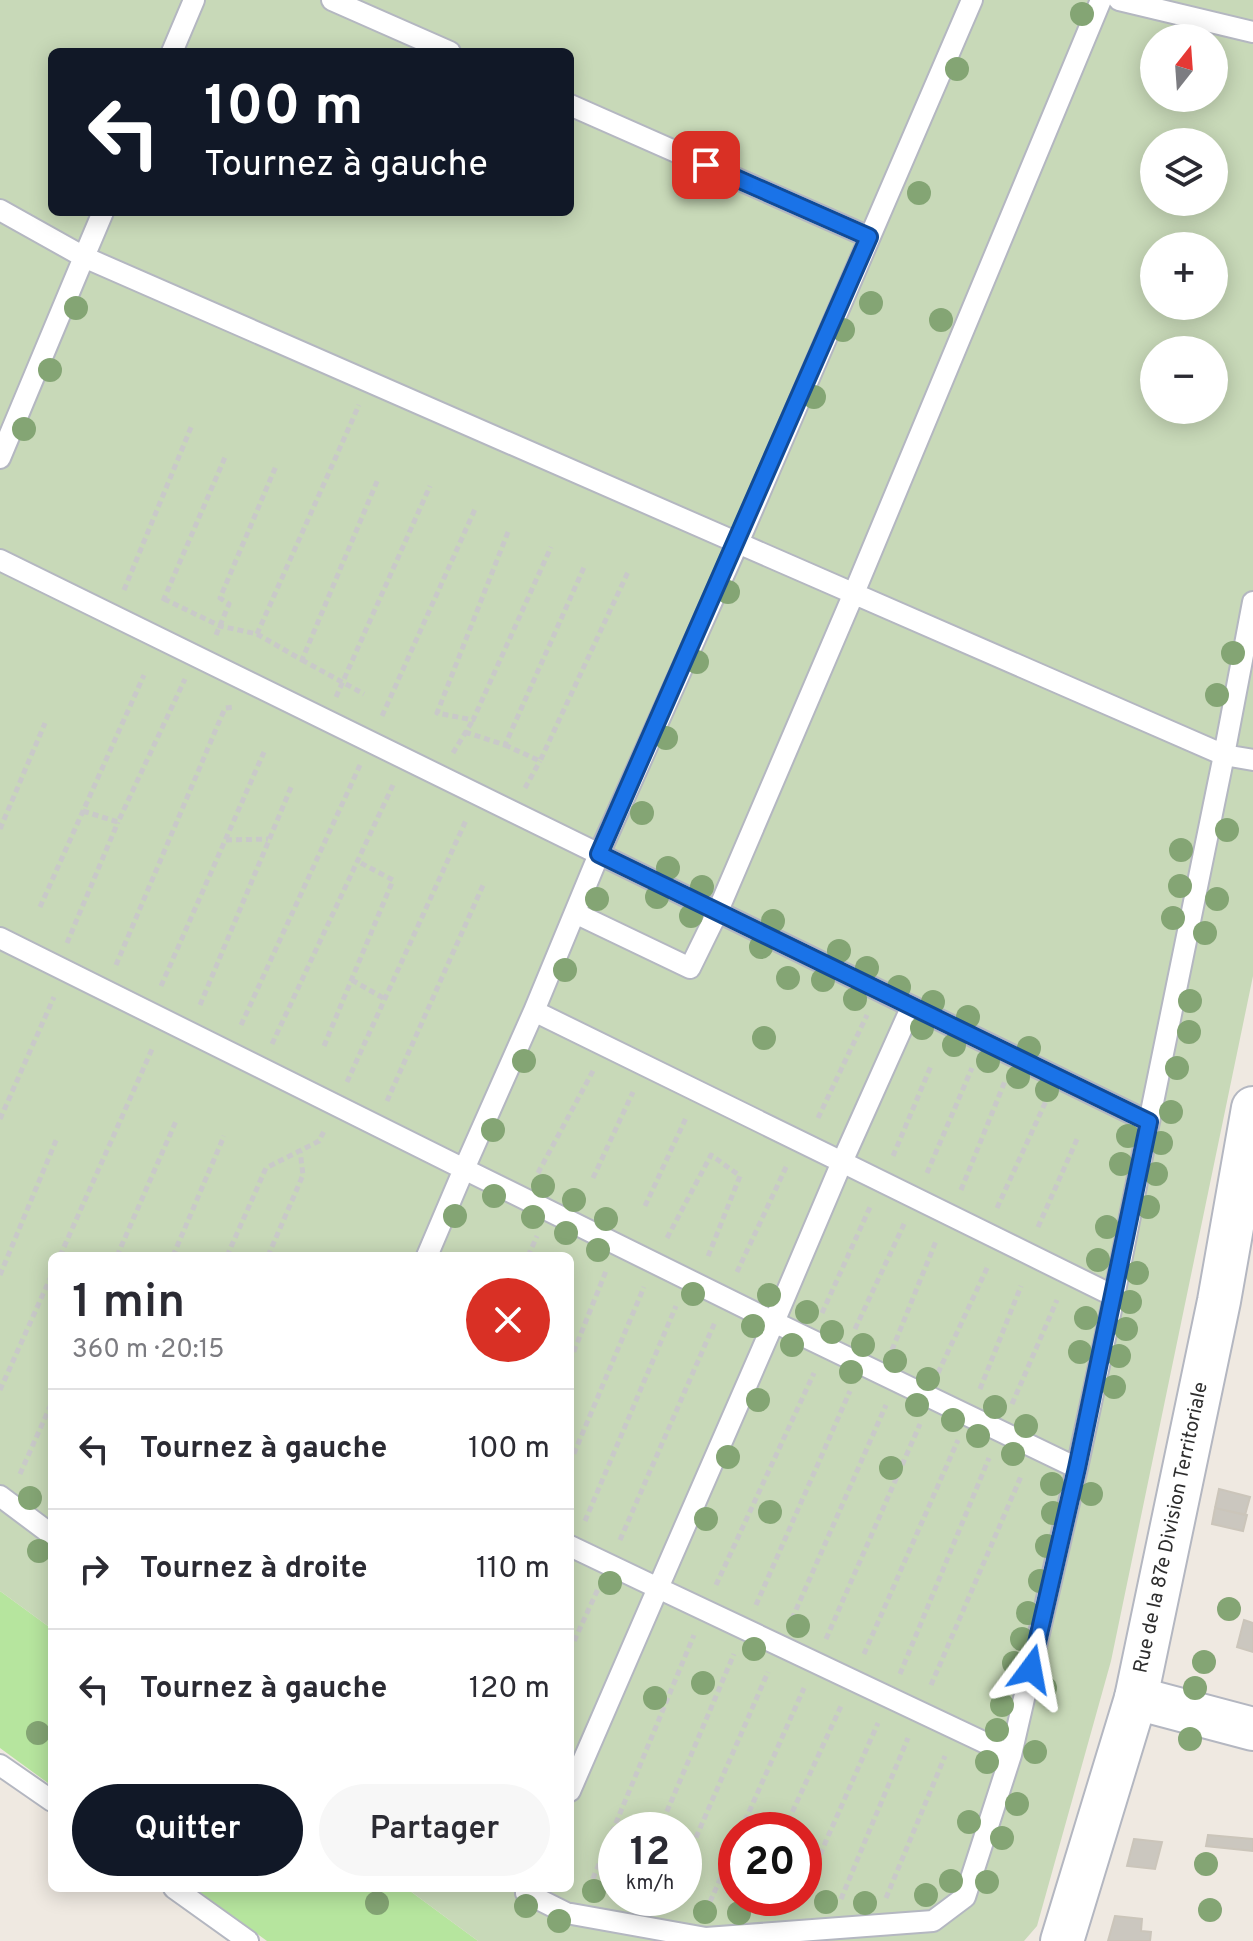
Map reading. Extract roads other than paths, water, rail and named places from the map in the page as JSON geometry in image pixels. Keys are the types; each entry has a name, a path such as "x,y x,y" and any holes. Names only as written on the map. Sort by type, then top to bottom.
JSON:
{"street":[{"name":"Rue de la 87e Division Territoriale","path":"1062,1941 1136,1698 1219,1301 1253,1108"},
{"path":"1136,1698 1253,1729"}],"lane":[{"path":"174,48 194,0"},
{"path":"332,0 441,48"},
{"path":"429,1252 972,0"},
{"path":"575,913 690,968 717,913 854,593 1101,0"},
{"path":"1119,0 1253,32"},
{"path":"574,107 869,237"},
{"path":"0,210 84,257 1224,755 1253,760"},
{"path":"0,458 101,216"},
{"path":"0,560 1149,1122"},
{"path":"528,1892 566,1913 695,1936 933,1921 965,1897 1011,1755 1077,1468 1253,602"},
{"path":"0,938 968,1418 1077,1468"},
{"path":"574,1782 911,1008"},
{"path":"534,1011 1114,1296"},
{"path":"4,1499 48,1532"},
{"path":"574,1548 1011,1755"},
{"path":"0,1765 48,1798"},
{"path":"180,1892 248,1941"}]}
